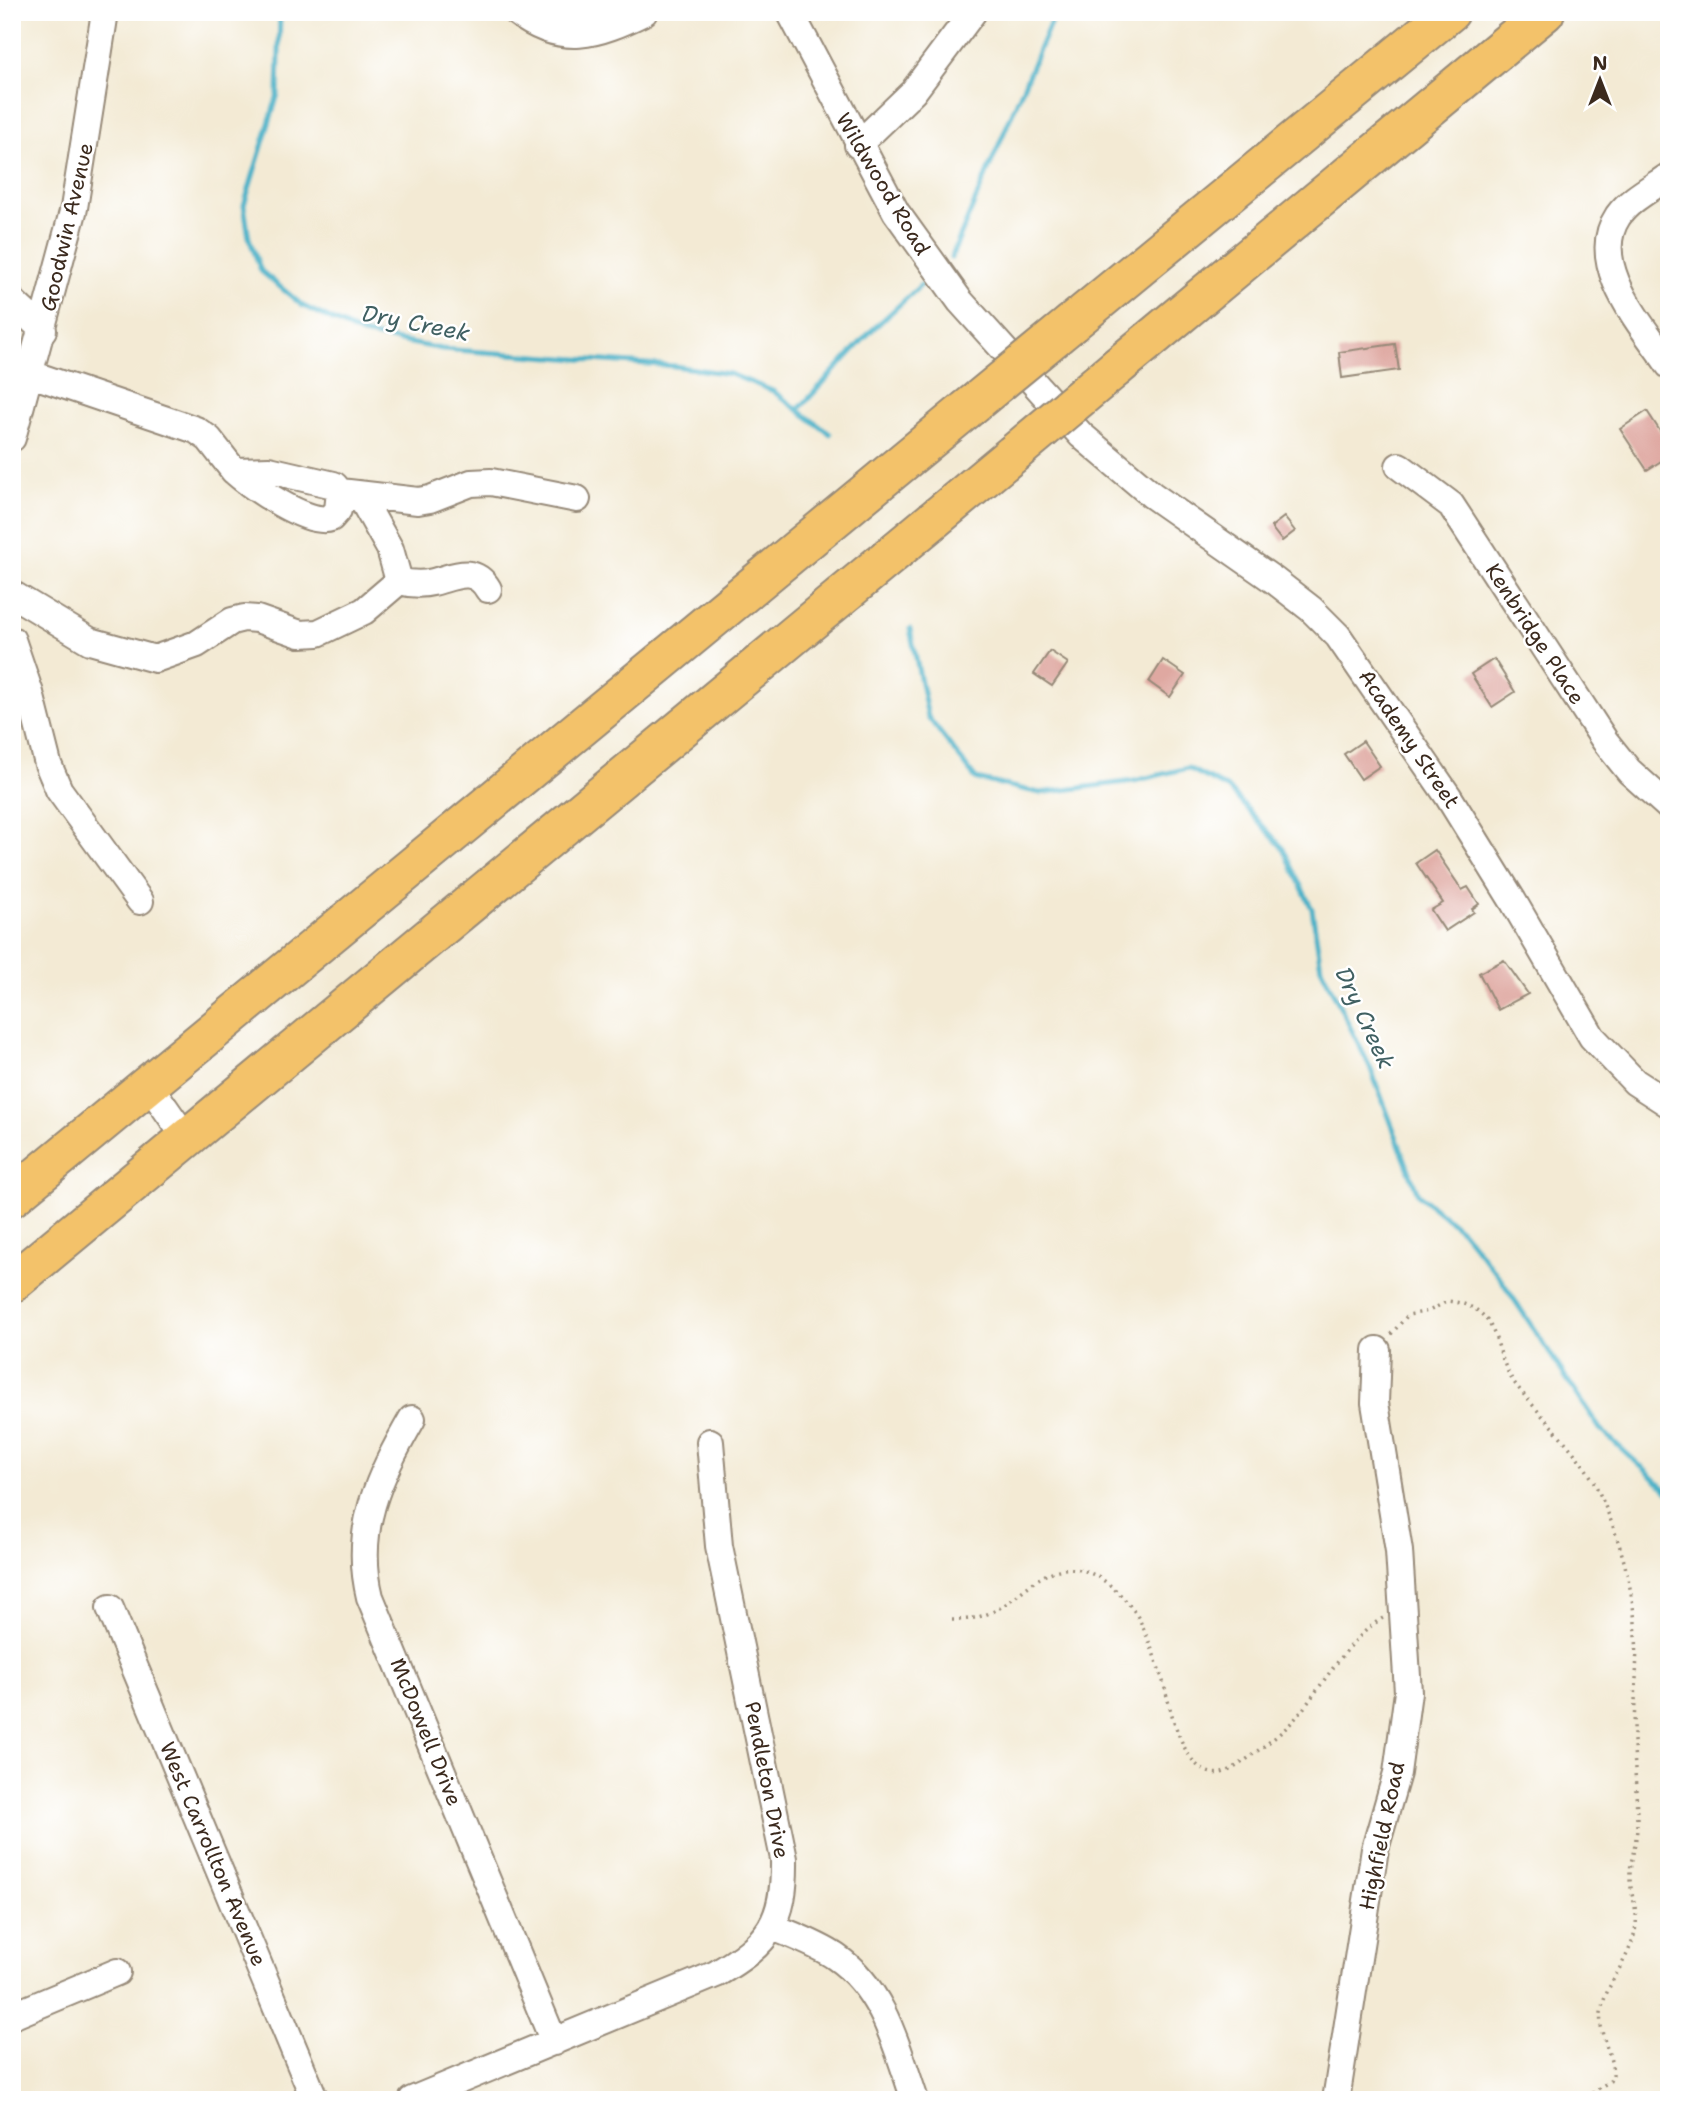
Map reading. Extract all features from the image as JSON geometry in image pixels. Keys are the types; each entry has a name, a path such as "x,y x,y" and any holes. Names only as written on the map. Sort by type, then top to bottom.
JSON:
{"highway":[{"path":"12,1196 1450,12"},
{"path":"12,1283 1545,12"}],"street":[{"name":"Goodwin Avenue","path":"12,438 17,401 31,374 82,171 105,12"},
{"path":"516,12 537,26 574,35 607,31 644,12"},
{"name":"Wildwood Road","path":"790,12 858,145 926,258 960,301 1081,435"},
{"path":"858,145 913,92 973,12"},
{"path":"1669,176 1629,203 1618,216 1607,248 1613,278 1669,365"},
{"path":"12,301 43,330"},
{"path":"31,374 196,430 209,439 234,471 264,494 316,520 331,518 340,502 340,492"},
{"name":"Academy Street","path":"1081,435 1152,495 1293,595 1338,636 1448,796 1592,1037 1635,1082 1669,1104"},
{"name":"Kenbridge Place","path":"1399,466 1451,505 1605,741 1629,771 1669,807"},
{"path":"234,471 269,470 334,485 340,492 363,501 390,549 399,581"},
{"path":"340,492 418,501 471,483 491,482 577,499"},
{"path":"12,594 90,641 155,659 197,644 232,621 244,618 257,619 300,634 318,633 364,611 399,581 432,582 469,574 479,578 488,589"},
{"path":"12,640 30,693 48,764 59,790 140,901"},
{"path":"149,1085 186,1138"},
{"name":"Highfield Road","path":"1336,2100 1375,1849 1397,1773 1405,1733 1408,1692 1404,1613 1392,1499 1375,1403 1377,1350"},
{"name":"McDowell Drive","path":"412,1419 379,1485 365,1524 364,1573 370,1597 554,2042"},
{"name":"Pendleton Drive","path":"412,2100 716,1974 760,1944 773,1927 781,1908 784,1859 719,1546 710,1442"},
{"name":"West Carrollton Avenue","path":"110,1608 315,2100"},
{"path":"773,1927 821,1948 856,1972 887,2019 915,2100"},
{"path":"12,2016 117,1972"}],"path":[{"path":"1377,1350 1415,1312 1429,1311 1448,1301 1474,1308 1493,1329 1507,1373 1545,1423 1579,1460 1596,1486 1623,1551 1636,1639 1634,1742 1637,1826 1630,1875 1636,1907 1636,1925 1625,1964 1601,2010 1600,2025 1613,2074 1610,2081 1580,2100"},
{"path":"952,1620 987,1614 1001,1607 1031,1582 1051,1573 1069,1569 1095,1575 1124,1599 1140,1619 1186,1750 1197,1764 1214,1773 1225,1772 1273,1740 1298,1715 1341,1660 1377,1621 1404,1613"}],"building":[{"path":"1395,344 1399,370 1342,378 1339,352"},
{"path":"1647,411 1669,445 1669,456 1647,470 1620,429"},
{"path":"1284,517 1295,531 1282,541 1271,527"},
{"path":"1050,651 1068,663 1052,686 1034,674"},
{"path":"1494,659 1515,692 1492,707 1471,674"},
{"path":"1163,660 1185,675 1170,697 1149,682"},
{"path":"1363,741 1380,766 1361,779 1344,754"},
{"path":"1435,850 1462,890 1468,887 1479,904 1472,909 1474,912 1445,931 1431,910 1443,903 1416,863"},
{"path":"1504,960 1528,994 1498,1010 1479,973"}],"waterway":[{"name":"Dry Creek","path":"280,12 278,94 244,205 249,238 261,271 303,306 362,334 442,349 674,366 730,374 773,391 830,434"},
{"path":"951,258 1055,12"},
{"path":"798,410 871,331 921,285"},
{"name":"Dry Creek","path":"910,629 928,717 976,779 1040,793 1134,781 1188,768 1229,789 1283,848 1312,909 1321,968 1370,1067 1418,1194 1462,1231 1500,1278 1600,1429 1669,1492"}]}
